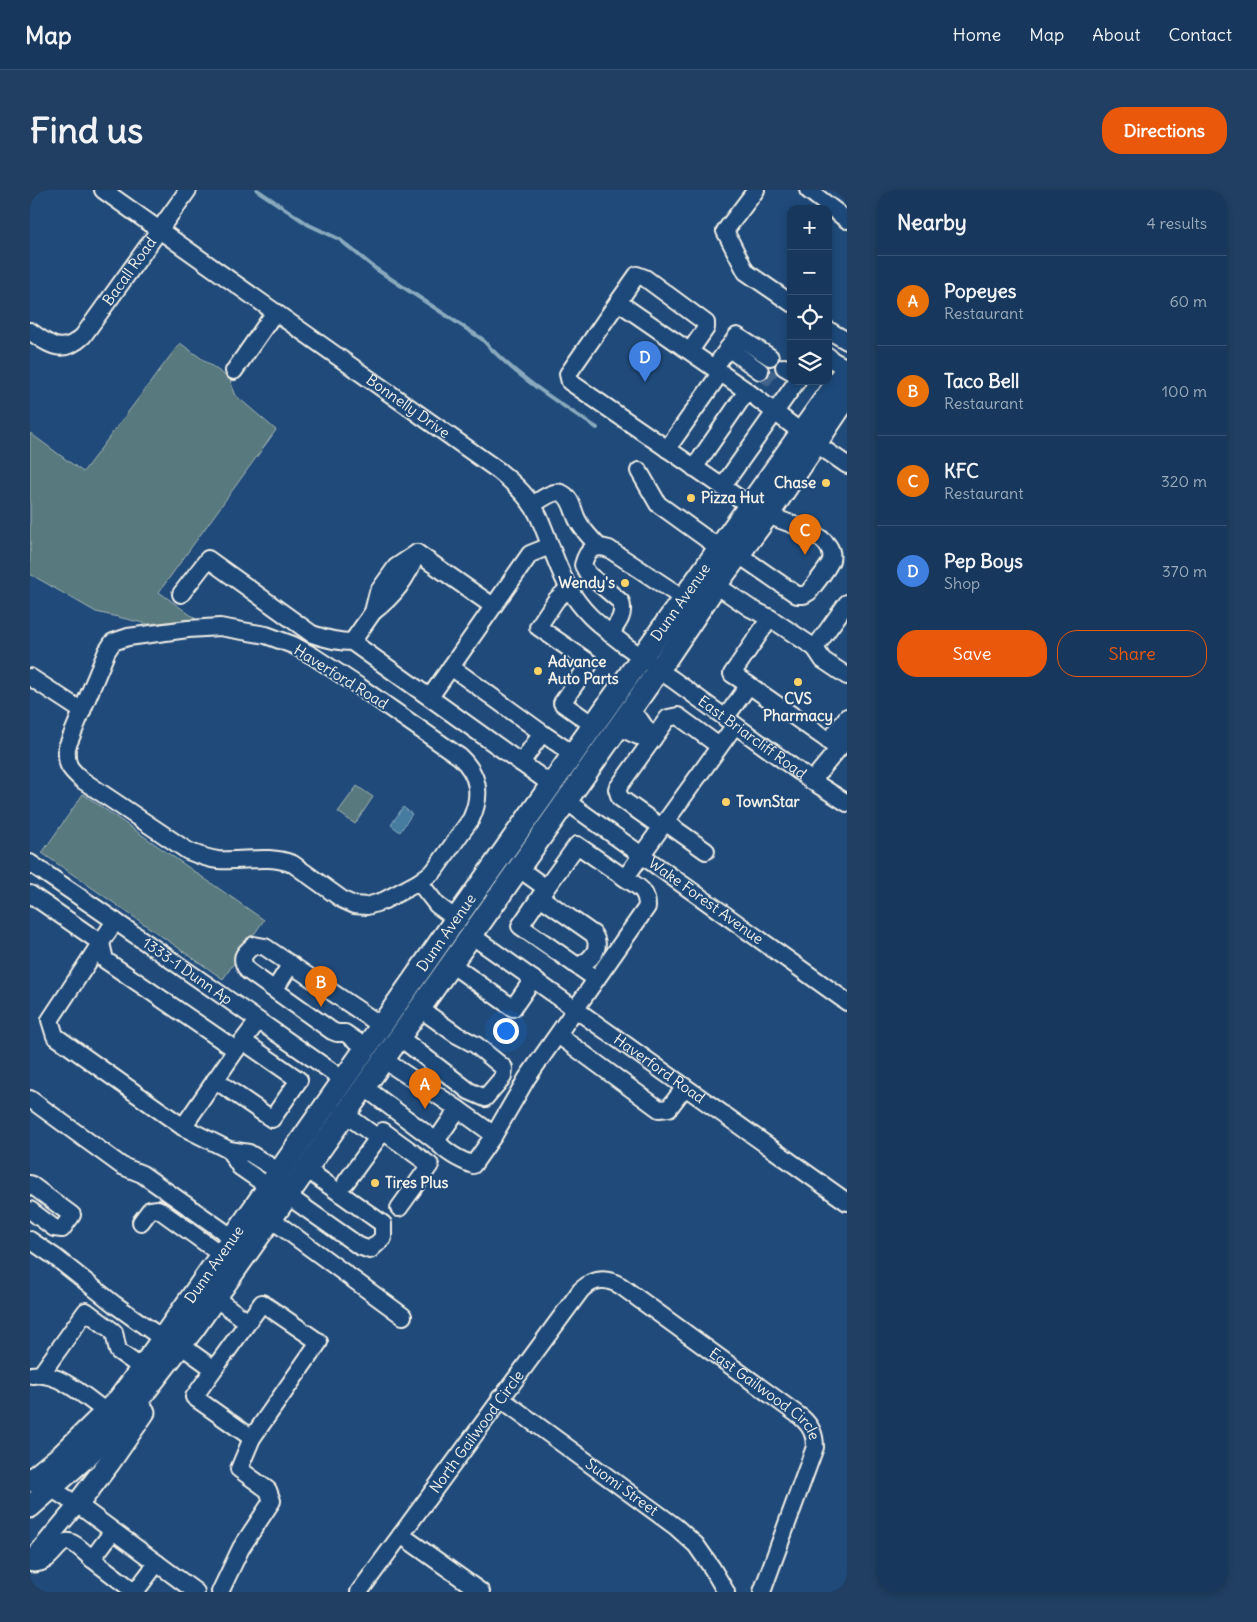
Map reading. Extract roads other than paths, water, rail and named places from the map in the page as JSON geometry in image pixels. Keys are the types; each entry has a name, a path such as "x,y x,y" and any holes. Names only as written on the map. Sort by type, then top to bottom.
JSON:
{"main road":[{"name":"Dunn Avenue","path":"391,1032 420,1008 658,671 716,585 768,516 847,368"},
{"name":"Dunn Avenue","path":"30,1507 36,1481 119,1399 227,1246 279,1185 344,1080 375,1054 391,1032 456,919 749,505 847,397"},
{"path":"471,935 468,931 468,926 478,902 476,891"},
{"path":"454,960 455,940 462,927 456,919"},
{"name":"Dunn Avenue","path":"36,1481 87,1456 125,1417 194,1328 271,1219 279,1185 306,1169 364,1087 375,1054"},
{"path":"341,1120 335,1115 346,1090 344,1080"},
{"path":"215,1298 212,1294 213,1284 227,1257 227,1246"},
{"path":"77,1505 109,1463 186,1349 194,1328"}],"street":[{"name":"Bonnelly Drive","path":"103,190 499,471 519,488 539,516 569,588 583,610 595,622 658,671"},
{"name":"Bacall Road","path":"30,331 44,342 54,346 65,347 76,343 83,336 188,190"},
{"path":"756,190 725,231 746,272 787,300"},
{"path":"808,190 847,220"},
{"path":"690,351 706,328 706,323 645,278 637,275 568,374 570,382 749,505"},
{"path":"618,302 718,370 808,438 847,464"},
{"path":"234,371 275,312"},
{"path":"667,449 718,370 728,348 738,336 770,357"},
{"path":"728,348 760,371"},
{"path":"832,360 847,368"},
{"path":"722,487 775,412 788,386"},
{"path":"694,468 747,391"},
{"path":"639,471 658,504 719,548"},
{"path":"532,505 554,493 561,493 568,498 577,520 599,546 635,566 683,598"},
{"path":"739,555 797,596 809,592 831,560 831,550 824,541 808,530 768,516"},
{"path":"430,697 530,554 550,546"},
{"path":"599,546 590,550 586,555 583,565 588,574 621,602 621,618 610,634"},
{"path":"352,642 373,612 378,592 396,567 417,553 493,606"},
{"path":"181,594 208,559 312,634 328,640 352,642 552,785"},
{"path":"716,585 815,648 823,660 847,676"},
{"path":"569,588 556,600 538,627 590,663 562,703 593,725"},
{"path":"815,648 845,611"},
{"path":"770,618 732,674 838,742"},
{"name":"Haverford Road","path":"220,627 266,635 293,645 313,656 460,757 467,764 478,788 477,802 471,819 434,871 418,882 383,902 367,906 354,905 343,900 293,864 269,858 219,860 188,851 82,780 70,769 66,760 67,748 107,651 113,642 128,637 220,627"},
{"path":"450,667 573,754"},
{"name":"East Briarcliff Road","path":"658,671 847,803"},
{"path":"30,677 82,711"},
{"path":"625,878 720,746 730,721 749,685"},
{"path":"706,851 620,798 617,789 668,718 678,716 720,746"},
{"path":"812,780 838,742 847,717"},
{"path":"623,720 638,736 653,739"},
{"path":"521,763 542,733"},
{"name":"Wake Forest Avenue","path":"566,801 847,1002"},
{"path":"364,1087 436,1141 444,1150 473,1165 494,1135 524,1084 647,907 647,897 644,891 577,845 520,926 596,979"},
{"name":"1333-1 Dunn Ap","path":"30,864 344,1080"},
{"path":"518,868 597,939 615,952"},
{"path":"418,882 437,905 456,919"},
{"path":"30,894 101,943 105,960 239,1045 299,1080 272,1119 215,1080"},
{"path":"115,921 50,1020 55,1036 183,1127 229,1150 249,1153 279,1185 359,1246 370,1250 383,1238 383,1224 306,1169"},
{"name":"Haverford Road","path":"471,935 847,1202"},
{"path":"578,966 590,960 597,946 597,939"},
{"path":"494,1135 345,1033 332,1031 248,972 243,965 242,959 254,945 260,945 360,1010 469,1092 485,1098 503,1077 504,1068"},
{"path":"454,960 513,1008 533,979"},
{"path":"275,990 291,964"},
{"path":"420,1008 457,1035 476,1045 524,1084"},
{"path":"345,1033 360,1010"},
{"path":"183,1127 239,1045 258,1021"},
{"path":"558,1035 659,1109 669,1108 685,1087"},
{"path":"30,1099 122,1166 142,1174 227,1246"},
{"path":"436,1141 458,1109"},
{"path":"341,1120 378,1138"},
{"path":"346,1182 383,1131 430,1165 399,1208"},
{"path":"30,1184 72,1215 62,1229 54,1228 30,1210"},
{"path":"141,1222 150,1210 158,1209 227,1246"},
{"path":"271,1219 403,1316"},
{"path":"30,1240 56,1257 114,1304 165,1336"},
{"name":"North Gailwood Circle","path":"359,1592 581,1290 586,1285 601,1279"},
{"name":"East Gailwood Circle","path":"601,1279 621,1286 801,1417 813,1430 816,1447 762,1592"},
{"path":"215,1298 248,1322"},
{"path":"220,1592 241,1548 272,1501 268,1490 238,1469 252,1438 319,1342 262,1302 194,1397 252,1438"},
{"path":"106,1412 61,1380 35,1375 86,1311 114,1332 118,1351 142,1368"},
{"path":"186,1349 214,1370"},
{"name":"Suomi Street","path":"500,1398 676,1527 696,1545 712,1568 725,1592"},
{"path":"30,1514 36,1481 77,1505 196,1592"},
{"path":"77,1505 30,1562 36,1564 47,1560 64,1542 70,1542 135,1592 156,1563"},
{"path":"92,1559 114,1531"},
{"path":"401,1535 481,1592"}],"water":[{"path":"403,807 412,814 400,832 391,825"}],"waterway":[{"path":"257,190 309,225 339,239 376,269 482,339 522,376 551,398 597,428"}],"tunnel":[{"path":"760,371 778,384"}],"place":[{"name":"Pep Boys","path":"645,382"},
{"name":"Chase","path":"826,483"},
{"name":"Pizza Hut","path":"691,498"},
{"name":"KFC","path":"805,555"},
{"name":"Wendy's","path":"625,583"},
{"name":"Advance Auto Parts","path":"538,671"},
{"name":"CVS Pharmacy","path":"798,682"},
{"name":"TownStar","path":"726,802"},
{"name":"Taco Bell","path":"321,1007"},
{"name":"Popeyes","path":"425,1109"},
{"name":"Tires Plus","path":"375,1183"}]}
